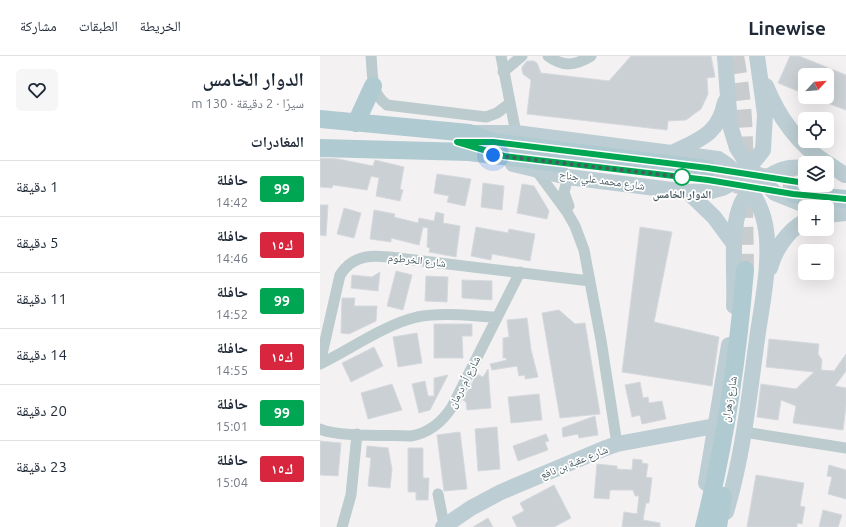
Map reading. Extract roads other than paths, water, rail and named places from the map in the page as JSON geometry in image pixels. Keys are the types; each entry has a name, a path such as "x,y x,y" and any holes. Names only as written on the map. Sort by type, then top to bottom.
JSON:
{"main road":[{"path":"725,56 730,125 745,174 756,186 798,202"},
{"path":"745,174 763,150 765,134 765,114 758,63"},
{"path":"758,63 778,110 788,126 810,150 818,156"},
{"path":"670,154 714,130 722,116 728,85"},
{"path":"356,123 374,86"},
{"name":"شارع محمد علي جناح","path":"320,119 469,133 516,133 718,159 745,174 722,188 711,191 688,192 568,177 469,152"},
{"name":"شارع محمد علي جناح","path":"320,148 469,152 708,174 493,142 469,133"},
{"path":"701,527 715,426 731,332 735,285 734,244 738,213 743,201 756,186 777,171 798,167"},
{"path":"834,169 846,179"},
{"path":"834,174 846,179"},
{"path":"834,183 846,179"},
{"path":"719,527 728,506 744,432 764,287 767,251 765,224 756,186"},
{"path":"797,186 846,199"},
{"path":"688,192 714,217 734,244"},
{"path":"834,211 846,212"},
{"path":"834,214 846,212"},
{"path":"764,287 775,252 789,235 798,227"},
{"name":"شارع زهران","path":"704,527 713,492 749,270 750,319 719,527"},
{"name":"شارع عقبة بن نافع","path":"444,526 501,492 620,444 715,426"}],"street":[{"path":"371,56 374,86 381,101 393,107 486,117 497,113 509,104"},
{"path":"501,56 509,104 516,133"},
{"path":"503,72 522,56"},
{"path":"548,56 566,65 578,63 591,56"},
{"path":"536,170 567,212 586,250 590,281 604,340"},
{"path":"568,177 564,189 566,199 581,229 586,250 604,340 620,444"},
{"name":"شارع الخرطوم","path":"320,363 338,280 345,268 359,258 376,256 590,281"},
{"name":"شارع أم درمان","path":"320,429 330,432 411,436 420,434 437,425 452,407 520,272"},
{"path":"320,363 402,321 434,315 496,317"},
{"path":"744,432 846,448"},
{"path":"342,527 350,495 357,434"},
{"path":"438,494 444,526"}],"tunnel":[{"path":"735,56 740,84 744,141 744,169"},
{"path":"757,176 794,182"},
{"path":"708,180 741,185"},
{"path":"744,200 745,270"}],"place":[{"name":"الدوار الخامس","path":"682,177"}]}
